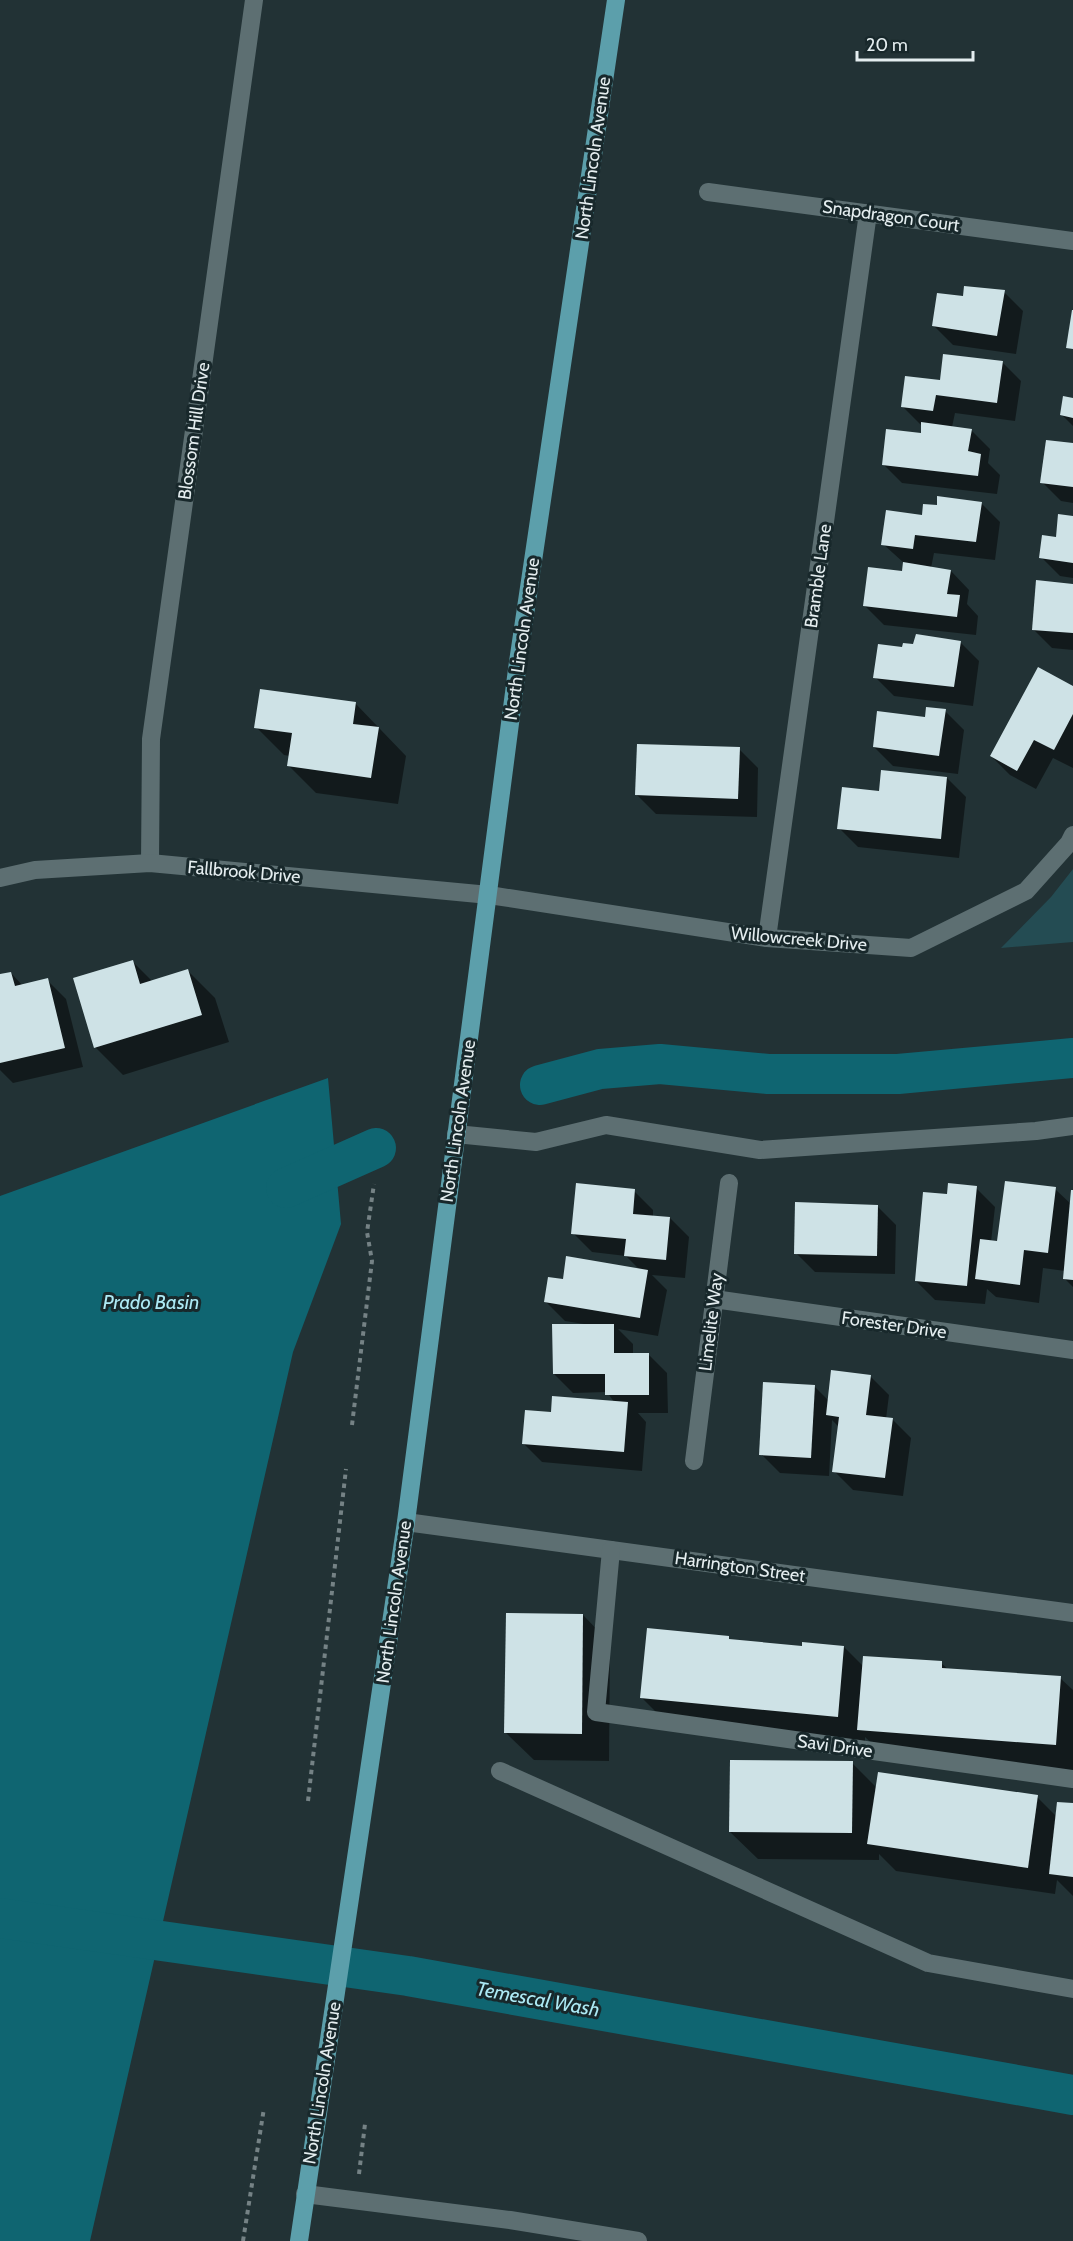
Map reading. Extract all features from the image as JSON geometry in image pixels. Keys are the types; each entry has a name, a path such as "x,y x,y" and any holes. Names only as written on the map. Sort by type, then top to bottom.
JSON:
{"main road":[{"name":"North Lincoln Avenue","path":"299,2241 406,1522 520,650 616,0"}],"street":[{"name":"Blossom Hill Drive","path":"150,863 151,740 254,0"},
{"name":"Snapdragon Court","path":"708,192 1073,242"},
{"name":"Bramble Lane","path":"767,938 868,213"},
{"name":"Willowcreek Drive","path":"489,895 767,938 911,948 1026,891 1069,843 1073,835"},
{"name":"Fallbrook Drive","path":"0,878 35,870 150,863 489,895"},
{"path":"456,1134 536,1142 606,1125 760,1150 1036,1131 1073,1126"},
{"name":"Limelite Way","path":"694,1461 729,1183"},
{"name":"Forester Drive","path":"714,1299 1073,1350"},
{"name":"Harrington Street","path":"406,1522 1073,1613"},
{"name":"Savi Drive","path":"611,1550 596,1713 1073,1779"},
{"path":"500,1771 928,1963 1073,1989"},
{"path":"305,2194 510,2220 638,2241"}],"path":[{"path":"352,1425 372,1261 367,1232 374,1184"},
{"path":"308,1801 346,1469"},
{"path":"243,2241 264,2108"}],"shaded area":[{"path":"1073,869 1073,942 1001,948 1051,897"}],"water":[{"name":"Prado Basin","path":"328,1078 341,1224 293,1352 90,2241 0,2241 0,1196"}],"building":[{"path":"964,286 1005,290 997,336 932,326 937,293 963,296"},
{"path":"1073,310 1073,349 1066,348"},
{"path":"943,354 1003,361 997,403 936,395 933,411 901,407 905,376 940,380"},
{"path":"1063,396 1073,398 1073,418 1060,415"},
{"path":"921,422 972,429 968,451 981,454 978,476 882,465 886,429 921,433"},
{"path":"1046,440 1073,443 1073,487 1040,483"},
{"path":"937,496 982,502 976,542 915,535 913,549 881,545 886,510 922,515 923,504 937,505"},
{"path":"1058,514 1073,516 1073,563 1039,558 1042,535 1056,537"},
{"path":"903,562 951,570 947,594 960,595 957,617 863,606 868,567 902,571"},
{"path":"1036,580 1073,584 1073,633 1032,630"},
{"path":"916,634 961,641 954,687 873,678 878,644 902,647 903,643 913,644"},
{"path":"1038,667 1073,686 1073,714 1054,750 1034,740 1017,771 990,756"},
{"path":"260,689 356,702 353,724 379,727 371,778 287,766 292,733 254,728"},
{"path":"926,707 946,709 939,756 873,747 877,711 925,717"},
{"path":"637,744 740,747 738,799 635,795"},
{"path":"881,770 947,777 941,839 837,829 842,787 879,791"},
{"path":"133,960 140,984 188,969 202,1015 94,1048 73,978"},
{"path":"11,972 15,986 48,978 65,1048 0,1063 0,974"},
{"path":"1005,1181 1056,1187 1048,1253 1024,1250 1020,1285 975,1279 980,1239 997,1241"},
{"path":"576,1183 635,1189 633,1214 670,1217 666,1260 624,1256 626,1239 571,1234"},
{"path":"948,1183 977,1186 967,1286 915,1281 923,1192 947,1194"},
{"path":"1071,1190 1073,1190 1073,1280 1063,1279"},
{"path":"795,1202 878,1205 877,1256 794,1254"},
{"path":"566,1256 648,1270 640,1318 544,1302 548,1277 563,1279"},
{"path":"552,1324 614,1324 614,1353 649,1353 649,1395 605,1395 605,1374 553,1374"},
{"path":"831,1370 871,1375 866,1415 893,1418 885,1478 832,1472 839,1417 826,1415"},
{"path":"763,1382 815,1385 811,1458 759,1455"},
{"path":"552,1396 628,1402 624,1452 522,1444 525,1410 551,1412"},
{"path":"506,1613 583,1614 582,1734 504,1733"},
{"path":"647,1628 802,1646 802,1642 844,1646 838,1717 640,1698"},
{"path":"863,1656 942,1661 942,1668 1061,1676 1056,1745 857,1730"},
{"path":"730,1760 853,1761 852,1833 729,1832"},
{"path":"878,1772 1038,1795 1028,1868 867,1844"},
{"path":"1057,1802 1073,1803 1073,1877 1049,1874"}],"waterway":[{"path":"540,1085 600,1069 660,1064 768,1074 898,1074 1073,1058"},
{"path":"286,1188 376,1148"},
{"name":"Temescal Wash","path":"0,1918 408,1976 1073,2095"}]}
